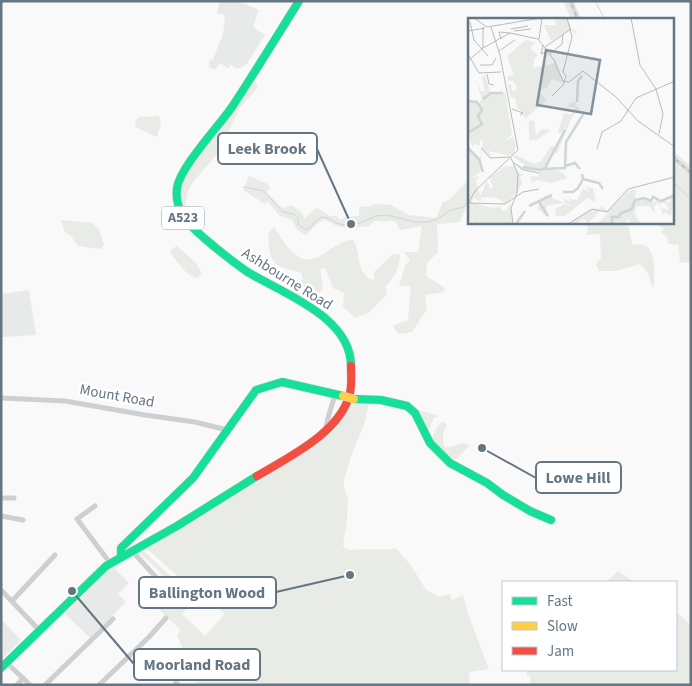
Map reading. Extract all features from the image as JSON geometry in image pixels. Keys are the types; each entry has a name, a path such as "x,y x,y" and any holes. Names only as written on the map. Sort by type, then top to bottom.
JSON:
{"main road":[{"name":"Ashbourne Road","path":"4,665 110,564 303,448 342,413 346,406 351,390 351,360 346,343 340,333 323,316 307,305 247,271 217,249 184,220 177,200 177,187 182,173 230,108 299,1"},
{"path":"121,557 121,548 193,478 252,393 278,382 286,382 354,399 386,401 407,406 415,413 430,443 450,462 530,511 551,520"}],"street":[{"path":"325,428 339,395"},
{"name":"Mount Road","path":"1,398 65,401 195,422 227,430"},
{"path":"1,498 14,498"},
{"path":"95,506 77,519 110,564"},
{"path":"1,516 24,520"},
{"path":"132,551 164,586"},
{"path":"12,601 55,555"},
{"path":"1,590 39,630"},
{"path":"99,685 166,618"},
{"path":"45,685 113,619"},
{"path":"4,665 30,685"},
{"path":"17,685 23,678"}],"shaded area":[{"path":"220,1 239,1 259,10 253,27 265,35 247,64 238,69 231,65 228,68 219,63 216,69 212,69 209,66 209,61 213,59 223,34 225,15 217,13"},
{"path":"563,1 574,1 581,18 571,18"},
{"path":"253,78 258,87 240,108 217,154 193,182 188,191 184,213 180,191 182,180"},
{"path":"159,116 161,123 157,137 135,127 136,120 140,117"},
{"path":"674,152 691,166 691,188 674,170"},
{"path":"674,161 691,176 691,262 680,262 678,244 668,243 667,237 661,232 664,228 659,226 659,224 674,224"},
{"path":"249,176 268,184 270,189 266,192 282,208 292,205 302,213 305,219 317,208 330,216 336,216 340,220 345,217 359,216 359,207 375,204 391,205 409,215 436,218 443,202 449,200 468,180 468,208 466,207 460,222 437,224 438,252 427,263 426,276 445,288 443,292 425,295 427,309 412,332 398,334 393,326 408,320 411,286 399,286 405,266 410,261 404,252 418,252 422,226 400,230 395,221 374,221 370,226 347,228 325,220 318,223 306,235 297,230 292,220 280,216 268,202 265,204 243,190"},
{"path":"61,220 93,223 99,230 104,244 101,249 78,246 71,236 65,232"},
{"path":"586,224 628,224 632,244 644,245 651,252 654,264 654,287 648,273 640,264 616,271 599,271 596,264 601,258 600,234 586,235 588,229"},
{"path":"274,227 289,249 301,258 316,258 341,243 353,240 356,245 361,268 368,277 374,280 374,272 393,254 400,255 396,272 385,286 387,294 370,312 355,318 343,307 344,293 333,288 325,268 320,269 323,288 318,295 310,294 311,304 294,294 296,286 303,279 301,273 284,268 274,262 270,252 268,234"},
{"path":"177,246 196,263 202,274 197,278 186,272 170,253"},
{"path":"29,290 36,335 2,337 1,294"},
{"path":"352,401 369,402 365,422 351,456 344,480 344,487 348,498 343,545 350,550 396,548 412,567 426,590 439,597 450,594 452,600 463,595 468,614 489,669 469,672 470,685 198,685 177,635 181,630 157,608 167,598 169,585 159,571 138,552 142,549 195,599 182,614 205,636 225,614 202,592 199,595 145,547 291,460"},
{"path":"418,410 439,416 434,418 428,431"},
{"path":"442,422 447,424 443,436 445,448 463,443 470,445 455,460 437,446 432,438 437,427"},
{"path":"112,566 129,583 118,594 126,602 90,638 65,614"},
{"path":"618,571 633,581 607,581"},
{"path":"677,613 691,625 691,685 530,685 530,676 527,676 527,671 677,671"},
{"path":"1,619 21,640 1,660"}],"waterway":[{"path":"595,1 604,18"},
{"path":"674,183 691,199"},
{"path":"244,187 264,191 283,212 294,214 298,218 298,225 306,230 322,217 343,225 360,223 376,216 387,215 415,222 427,222 438,219 451,210 464,207 468,202"}],"railway":[{"path":"570,1 578,18"},
{"path":"674,158 691,173"}],"traffic: fast":[{"path":"299,1 232,107 185,169 177,188 178,204 184,217 193,228 214,247 246,271 312,308 327,320 340,333 348,348 351,366"},
{"path":"121,557 121,548 193,478 256,390 282,382 343,396"},
{"path":"354,399 381,400 407,406 415,413 430,443 450,463 487,483 530,511 551,520"},
{"path":"1,668 106,566 177,526 257,476"}],"traffic: jam":[{"path":"257,476 298,452 336,420 345,407 350,393 351,366"}],"traffic: slow":[{"path":"343,396 354,399"}],"place":[{"name":"Leek Brook","path":"351,224"},
{"name":"Lowe Hill","path":"482,448"},
{"name":"Ballington Wood","path":"350,575"},
{"name":"Moorland Road","path":"72,591"}]}
